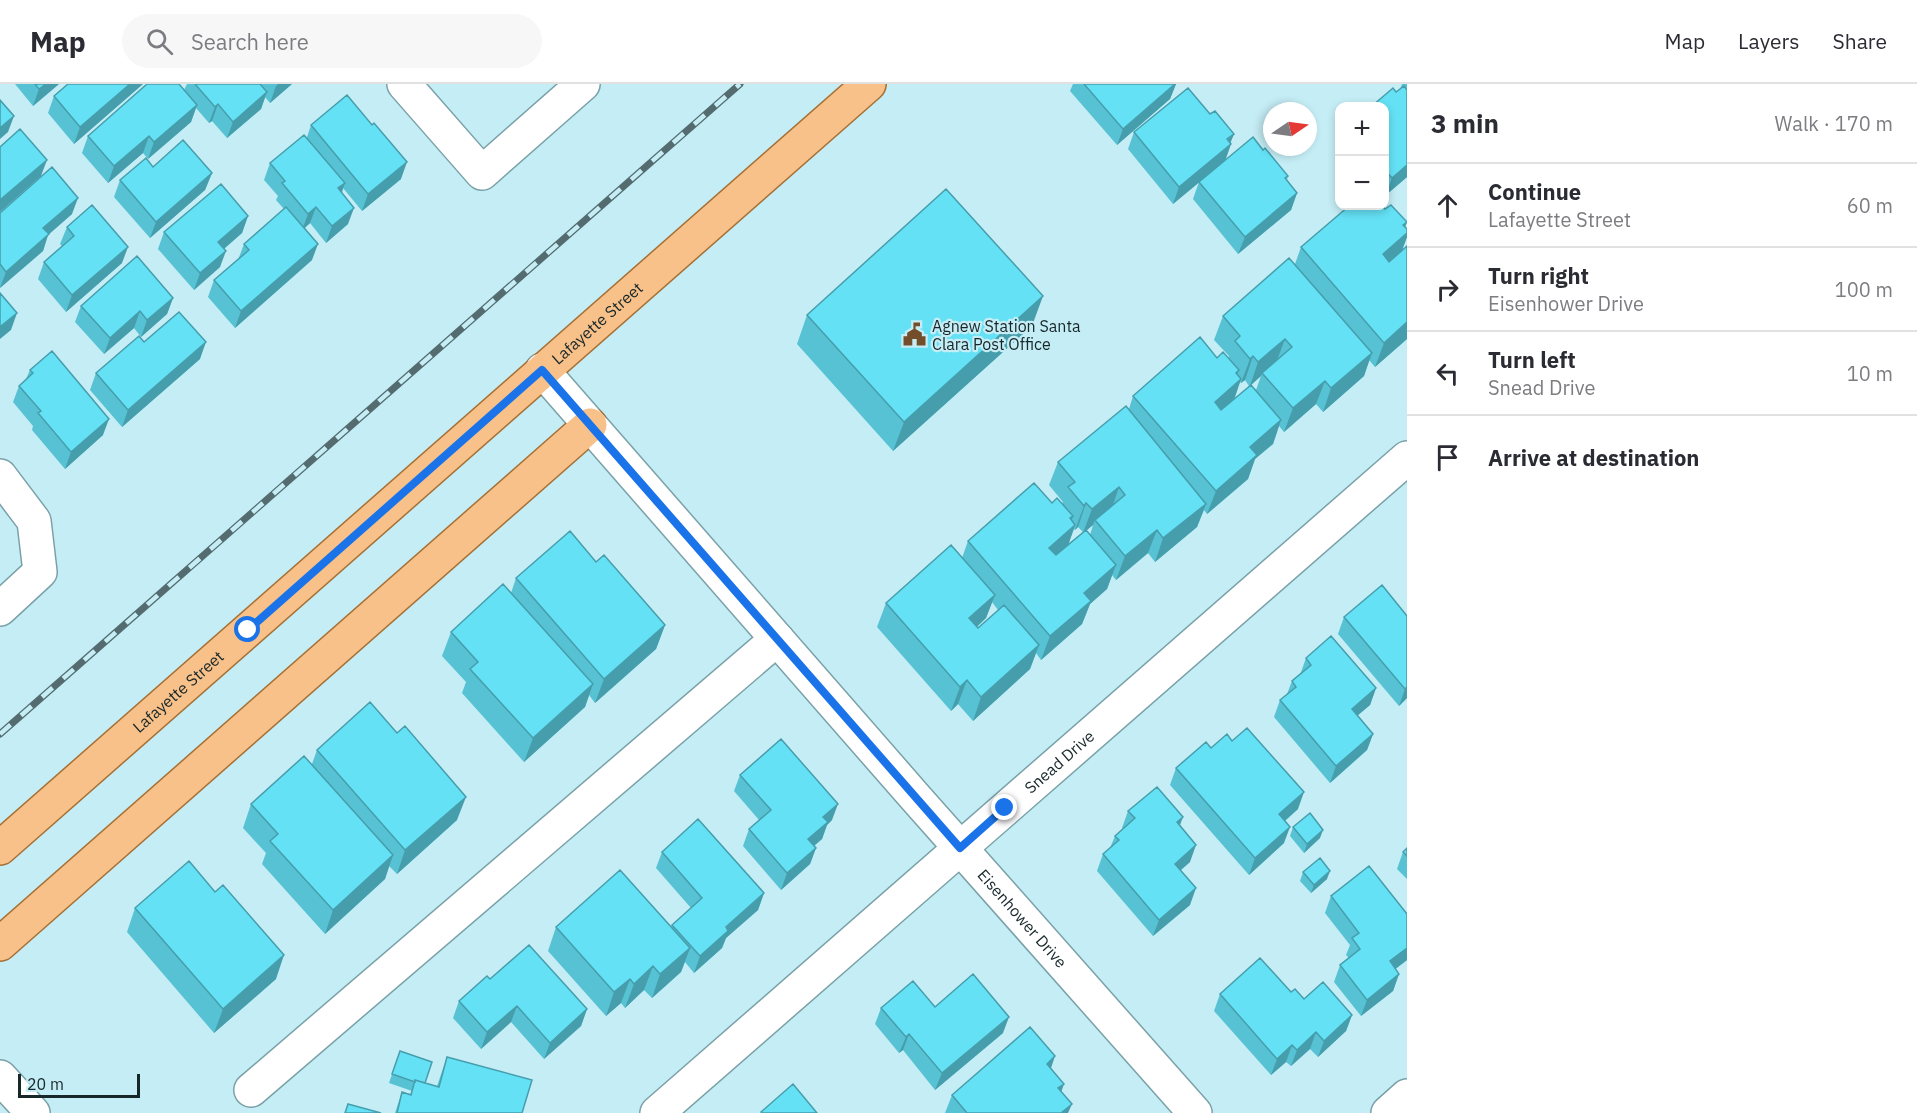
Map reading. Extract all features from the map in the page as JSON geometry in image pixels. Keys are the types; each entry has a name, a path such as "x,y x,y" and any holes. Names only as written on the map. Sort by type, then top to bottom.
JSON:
{"main road":[{"name":"Lafayette Street","path":"0,848 869,84"},
{"path":"0,944 590,425"}],"street":[{"path":"404,84 482,173 583,84"},
{"name":"Eisenhower Drive","path":"542,370 1195,1113"},
{"name":"Snead Drive","path":"657,1113 1407,458"},
{"path":"0,476 34,521 40,572 0,609"},
{"path":"251,1090 777,639"},
{"path":"0,1077 33,1113"},
{"path":"1388,1113 1407,1096"}],"building":[{"path":"35,84 46,84 39,89"},
{"path":"68,84 130,84 80,127 54,96"},
{"path":"147,84 179,84 197,105 154,142 149,136 114,166 88,136"},
{"path":"195,84 260,84 267,92 233,122 218,104 215,107"},
{"path":"1084,84 1175,84 1123,129"},
{"path":"1404,86 1407,90 1407,165 1392,178 1389,175 1389,102 1377,102 1393,88 1396,92"},
{"path":"1188,88 1210,114 1215,111 1234,134 1227,139 1231,144 1179,187 1134,132"},
{"path":"347,95 407,162 368,194 311,125"},
{"path":"0,100 14,116 0,128"},
{"path":"20,129 47,160 0,200 0,147"},
{"path":"304,135 345,183 338,188 354,208 332,226 316,207 308,214 282,183 285,181 270,163"},
{"path":"1253,137 1263,150 1263,156 1272,156 1288,176 1285,178 1297,193 1245,237 1199,182"},
{"path":"183,140 212,173 156,222 120,180 146,158 153,167"},
{"path":"52,167 78,198 43,228 49,234 6,272 0,264 0,213"},
{"path":"221,184 248,216 218,242 226,251 200,273 164,232"},
{"name":"Agnew Station Santa Clara Post Office","path":"946,189 1043,296 904,422 807,315"},
{"path":"92,205 128,247 72,295 44,262 74,236 67,227"},
{"path":"1391,205 1407,222 1403,225 1407,233 1383,254 1389,262 1407,246 1407,322 1384,343 1301,247 1344,210 1389,210"},
{"path":"286,207 318,244 241,311 214,280 249,250 244,244"},
{"path":"137,256 173,298 147,320 140,311 110,338 81,306"},
{"path":"1289,258 1372,353 1331,388 1325,381 1293,408 1262,373 1292,347 1285,339 1258,362 1253,356 1250,359 1235,341 1240,336 1223,316"},
{"path":"0,293 17,313 0,327"},
{"path":"179,312 206,342 128,410 96,373 139,336 144,342"},
{"path":"1200,337 1217,358 1223,352 1239,370 1236,373 1241,379 1215,402 1221,410 1251,385 1281,420 1250,447 1257,455 1216,491 1133,396"},
{"path":"52,351 109,419 71,452 38,413 41,411 19,386 33,373 30,370"},
{"path":"1126,406 1206,504 1163,538 1157,530 1125,556 1095,520 1125,495 1119,487 1092,509 1086,503 1084,506 1068,487 1075,482 1058,462"},
{"path":"1034,483 1052,503 1057,498 1073,516 1070,518 1075,525 1049,548 1056,555 1086,530 1116,565 1084,593 1091,601 1050,636 968,541"},
{"path":"570,531 596,562 604,555 665,625 604,679 516,578"},
{"path":"951,545 995,595 969,618 978,628 1004,605 1039,645 981,697 967,680 960,687 886,603"},
{"path":"503,584 593,684 533,738 470,669 478,662 451,632"},
{"path":"1382,585 1407,616 1407,687 1405,689 1344,617"},
{"path":"1331,636 1376,688 1352,709 1373,734 1336,766 1280,700 1296,687 1292,681 1311,665 1306,658"},
{"path":"370,702 397,733 405,726 466,797 405,850 317,750"},
{"path":"1247,728 1304,792 1279,814 1290,827 1255,858 1176,768 1206,742 1211,748 1227,734 1232,741"},
{"path":"781,739 838,804 823,817 828,822 808,839 816,848 787,873 749,829 771,810 740,775"},
{"path":"304,756 393,855 333,910 270,841 278,834 251,804"},
{"path":"1157,787 1183,817 1177,822 1196,845 1175,864 1196,888 1159,920 1103,854 1119,840 1115,836 1135,818 1128,811"},
{"path":"1310,813 1323,830 1307,844 1293,827"},
{"path":"698,819 764,893 726,927 728,931 700,956 672,925 702,898 662,852"},
{"path":"1320,858 1330,871 1314,885 1303,872"},
{"path":"189,861 215,892 223,885 284,955 223,1009 135,908"},
{"path":"1369,866 1407,914 1407,948 1390,961 1399,974 1367,1000 1340,965 1360,949 1352,938 1359,933 1331,896"},
{"path":"620,870 690,948 660,974 653,966 634,984 630,979 614,992 556,927"},
{"path":"529,945 587,1009 550,1043 517,1006 487,1032 459,1001 487,976 490,979"},
{"path":"1260,958 1291,992 1295,989 1304,999 1323,982 1352,1015 1324,1041 1316,1032 1297,1050 1292,1045 1277,1059 1220,994"},
{"path":"973,974 1009,1017 942,1073 909,1034 906,1037 881,1008 913,981 935,1007"},
{"path":"1030,1027 1055,1056 1047,1064 1064,1084 1058,1088 1072,1104 1061,1113 967,1113 952,1095"},
{"path":"400,1051 432,1062 425,1083 392,1074"},
{"path":"447,1057 532,1080 522,1113 397,1113 402,1092 411,1095 415,1080 439,1087"},
{"path":"793,1084 817,1113 761,1112"},
{"path":"348,1104 381,1113 345,1113"}],"railway":[{"path":"0,734 740,84"}],"place":[{"name":"Agnew Station Santa Clara Post Office","path":"914,335"}],"route":[{"path":"248,630 542,370 960,848 1005,808"}]}
